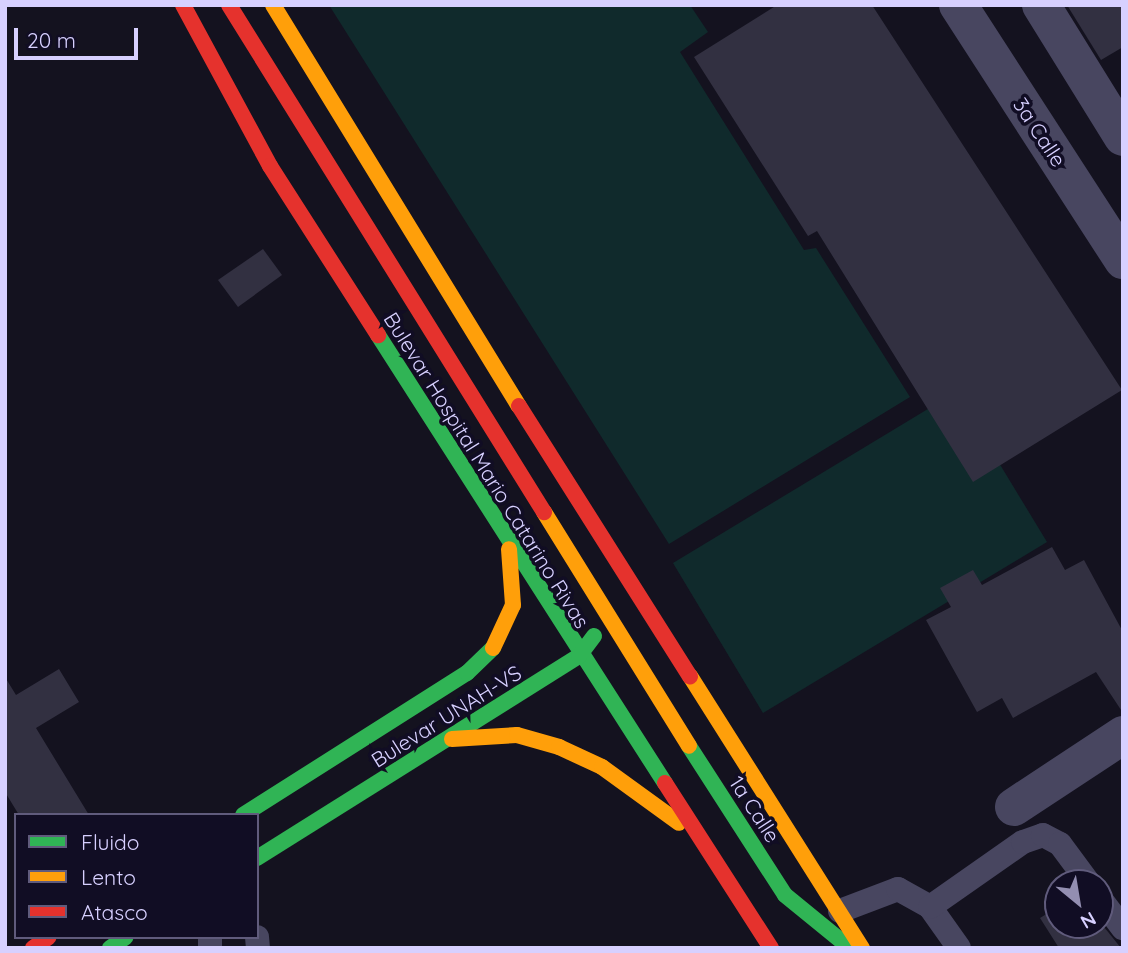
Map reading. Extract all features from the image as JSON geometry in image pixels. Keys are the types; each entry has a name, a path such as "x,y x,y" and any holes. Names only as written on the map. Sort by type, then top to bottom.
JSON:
{"main road":[{"name":"Bulevar Hospital Mario Catarino Rivas","path":"183,5 270,166 579,656 771,948"},
{"name":"Bulevar Hospital Mario Catarino Rivas","path":"229,5 690,746"},
{"path":"273,5 335,117 862,948"},
{"name":"Bulevar UNAH-VS","path":"246,813 467,673 497,645 513,605 508,540"},
{"name":"Bulevar UNAH-VS","path":"259,857 579,656 632,583"},
{"path":"447,740 517,735 559,747 603,767 699,838"},
{"name":"1a Calle","path":"690,746 785,895"},
{"path":"785,895 791,921"},
{"path":"785,895 850,948"}],"street":[{"name":"3a Calle","path":"958,5 1123,260"},
{"path":"1041,5 1123,137"},
{"path":"1014,807 1123,735"}],"lane":[{"path":"930,907 1023,842 1043,835 1060,844 1079,869"},
{"path":"840,911 898,888 930,907 959,948"}],"green space":[{"path":"329,5 690,5 708,32 680,52 804,250 816,248 910,397 669,544"},
{"path":"956,392 1047,542 763,713 673,563"}],"building":[{"path":"777,5 872,5 1122,390 973,482 817,231 808,236 694,57"},
{"path":"1067,5 1123,5 1123,47 1101,60"},
{"path":"263,249 282,275 238,307 218,280"},
{"path":"1052,547 1065,570 1084,560 1123,632 1123,713 1096,672 1013,718 1002,698 977,712 926,620 951,607 940,588 973,570 982,585"},
{"path":"59,669 79,702 36,728 88,813 18,813 5,792 5,677 16,695"},
{"path":"1053,939 1114,939 1121,948 1059,948"}],"traffic: fast":[{"path":"378,335 665,783"},
{"path":"259,857 579,656 594,636"},
{"path":"246,813 467,673 493,648"},
{"path":"689,746 785,895 850,948"},
{"path":"110,948 123,939"}],"traffic: slow":[{"path":"273,5 519,406"},
{"path":"544,512 689,746"},
{"path":"493,648 513,605 509,549"},
{"path":"690,676 862,948"},
{"path":"452,739 517,735 559,747 602,767 679,823"}],"traffic: jam":[{"path":"183,5 270,166 378,335"},
{"path":"229,5 544,512"},
{"path":"519,406 690,676"},
{"path":"665,783 771,948"},
{"path":"33,948 46,939"}]}
